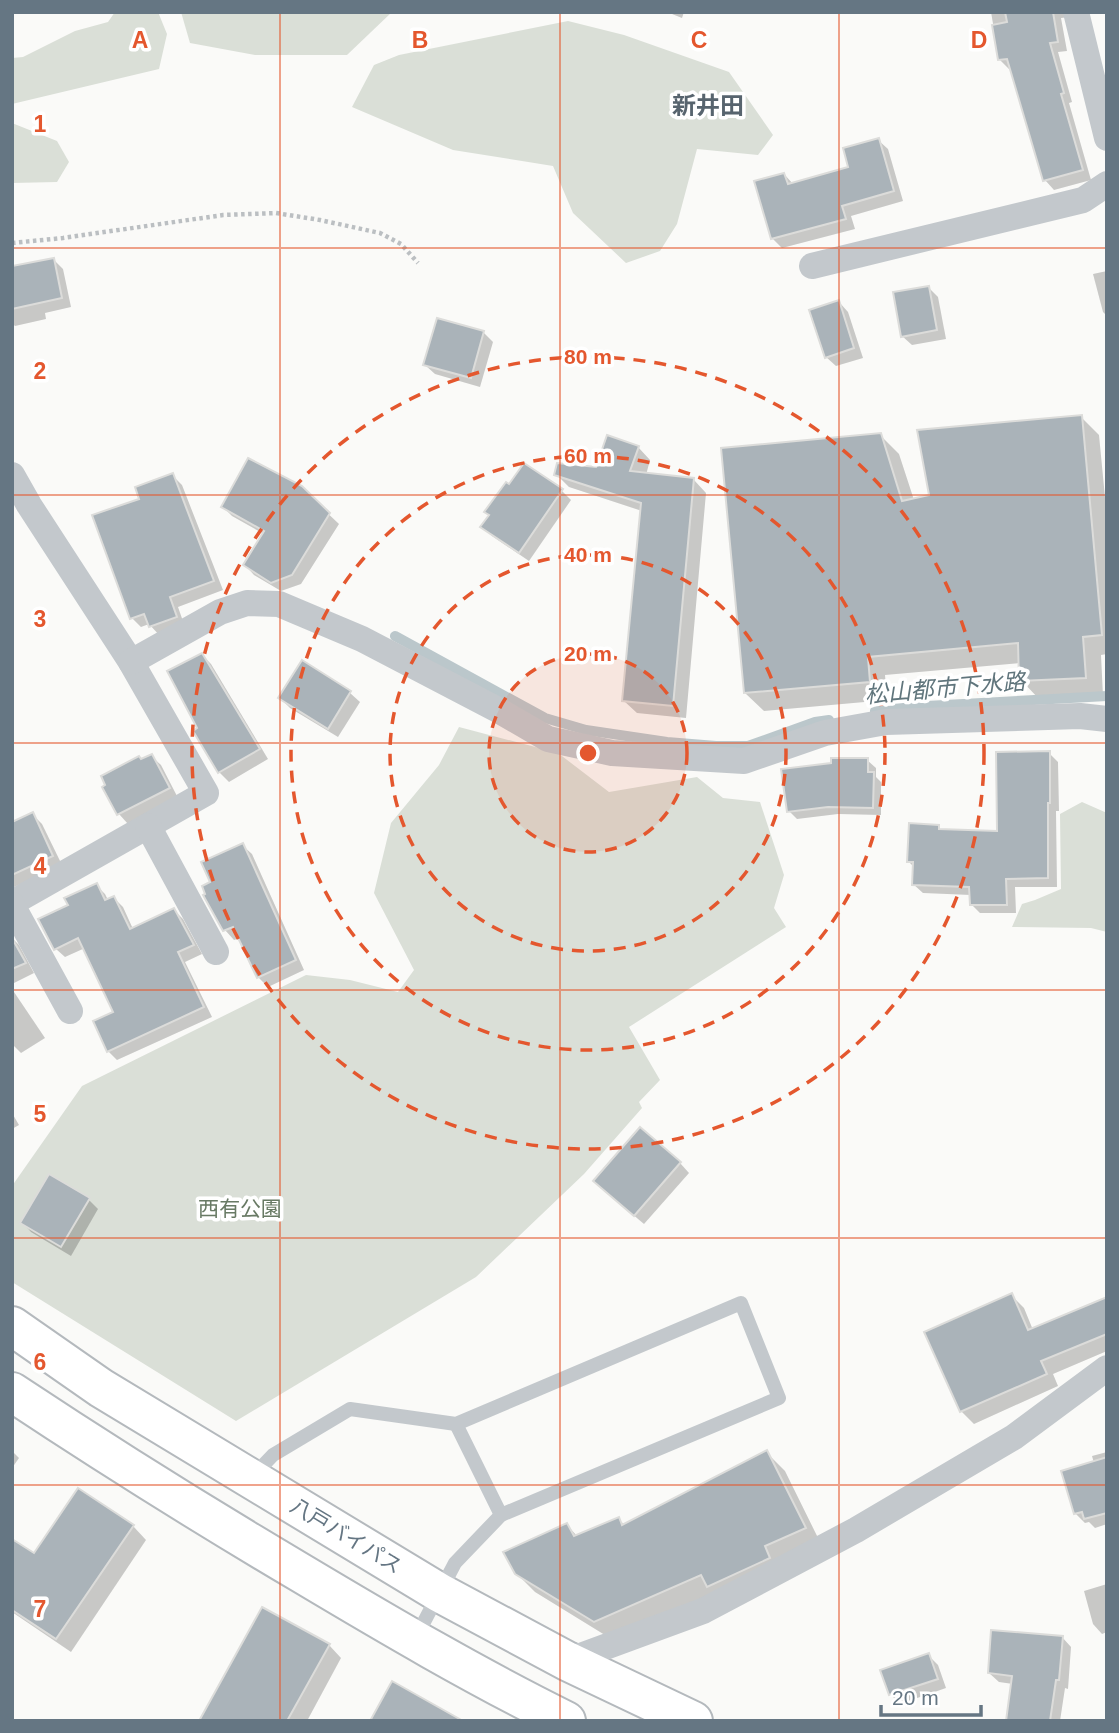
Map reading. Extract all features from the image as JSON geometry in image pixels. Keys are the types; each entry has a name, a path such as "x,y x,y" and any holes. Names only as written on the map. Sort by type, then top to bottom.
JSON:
{"highway":[{"name":"八戸バイパス","path":"12,1326 101,1388 440,1593 566,1661 693,1721"},
{"path":"12,1392 106,1455 414,1640 566,1721"}],"street":[{"path":"1076,12 1107,138"},
{"path":"812,266 1083,200 1107,184"},
{"path":"12,475 131,662 206,793 12,904 70,1011"},
{"path":"131,662 220,612 247,603 279,604 362,639 548,739 612,753 744,761 825,733 886,722 1080,716 1107,719"},
{"path":"148,826 216,952"},
{"path":"566,1661 703,1611 856,1530 1014,1437 1107,1367"}],"lane":[{"path":"251,1478 273,1455 350,1409 456,1424 741,1303 779,1398 501,1515 455,1563 414,1640"},
{"path":"456,1424 501,1515"}],"path":[{"path":"12,243 223,215 276,214 380,233 401,244 418,263"}],"green space":[{"path":"115,12 158,12 167,34 159,69 12,104 12,58 23,57 75,31 108,22"},
{"path":"181,12 392,12 347,55 255,55 190,43"},
{"path":"568,21 624,35 729,72 773,135 758,155 697,149 677,224 660,251 626,263 573,213 553,166 453,150 352,107 374,65 399,55"},
{"path":"12,123 57,141 69,162 57,182 12,183"},
{"name":"西有公園","path":"459,727 558,753 609,792 697,777 723,798 760,802 784,875 774,908 786,927 629,1027 660,1080 639,1102 642,1108 584,1174 476,1277 236,1421 12,1282 12,1186 82,1086 306,975 350,980 398,992 414,970 374,893 391,823 439,765"},
{"path":"1082,802 1107,813 1107,932 1091,928 1012,927 1022,904 1061,889 1060,814"}],"building":[{"path":"1005,12 1053,12 1058,42 1050,43 1064,93 1061,94 1083,170 1043,181 1007,59 998,60 992,25 1007,22"},
{"path":"879,138 894,191 842,206 846,219 771,239 754,181 784,173 788,184 848,167 843,148"},
{"path":"54,258 62,298 12,309 12,266"},
{"path":"929,286 937,330 901,337 893,292"},
{"path":"839,300 854,348 825,358 809,310"},
{"path":"437,318 484,331 471,378 423,365"},
{"path":"1082,415 1102,635 1083,637 1086,678 1019,681 1018,643 868,657 870,682 744,693 721,448 881,433 902,501 929,495 917,430"},
{"path":"607,435 639,446 630,471 694,478 673,706 622,701 641,503 554,475 557,463 596,467"},
{"path":"248,458 302,486 330,513 292,575 271,583 243,565 264,531 221,507"},
{"path":"524,463 563,489 519,553 480,527 489,515 484,512"},
{"path":"173,473 214,581 170,597 177,617 149,627 144,614 130,619 92,515 139,499 135,487"},
{"path":"202,653 260,749 218,773 193,731 197,728 167,671"},
{"path":"302,660 351,691 328,729 278,698"},
{"path":"1050,751 1048,878 1006,879 1007,905 970,905 969,887 912,885 913,862 907,862 909,823 939,825 939,829 997,831 996,752"},
{"path":"152,754 170,788 117,815 102,787 105,785 101,776 139,756 141,759"},
{"path":"831,758 868,758 868,772 874,772 873,808 828,807 787,812 781,769 831,763"},
{"path":"33,812 53,856 12,875 12,822"},
{"path":"243,843 296,960 257,978 233,927 223,931 203,895 202,886 210,882 201,862"},
{"path":"97,883 105,900 114,896 130,929 174,908 194,945 178,952 204,1007 107,1052 93,1021 113,1012 78,938 54,950 38,919 68,905 64,898"},
{"path":"12,938 26,963 12,969"},
{"path":"640,1127 681,1162 634,1216 593,1181"},
{"path":"49,1174 90,1198 61,1247 20,1223"},
{"path":"1012,1293 1028,1330 1107,1297 1107,1334 1041,1361 1047,1374 960,1412 924,1332"},
{"path":"767,1450 806,1528 765,1546 770,1558 707,1587 701,1575 594,1622 515,1574 503,1552 567,1523 574,1536 619,1517 622,1525"},
{"path":"1107,1457 1107,1513 1084,1519 1082,1512 1074,1514 1061,1471"},
{"path":"78,1488 134,1525 56,1639 12,1610 12,1539 34,1553"},
{"path":"262,1607 330,1644 287,1721 199,1721"},
{"path":"991,1630 1063,1636 1059,1680 1056,1680 1050,1721 1006,1721 1012,1676 988,1673"},
{"path":"929,1653 938,1679 889,1695 880,1670"},
{"path":"392,1681 463,1721 370,1721"}],"waterway":[{"name":"松山都市下水路","path":"395,636 545,718 586,730 667,742 748,746 815,722 829,720"},
{"name":"松山都市下水路","path":"875,711 1107,696"}],"district":[{"name":"新井田","path":"708,106"}]}
